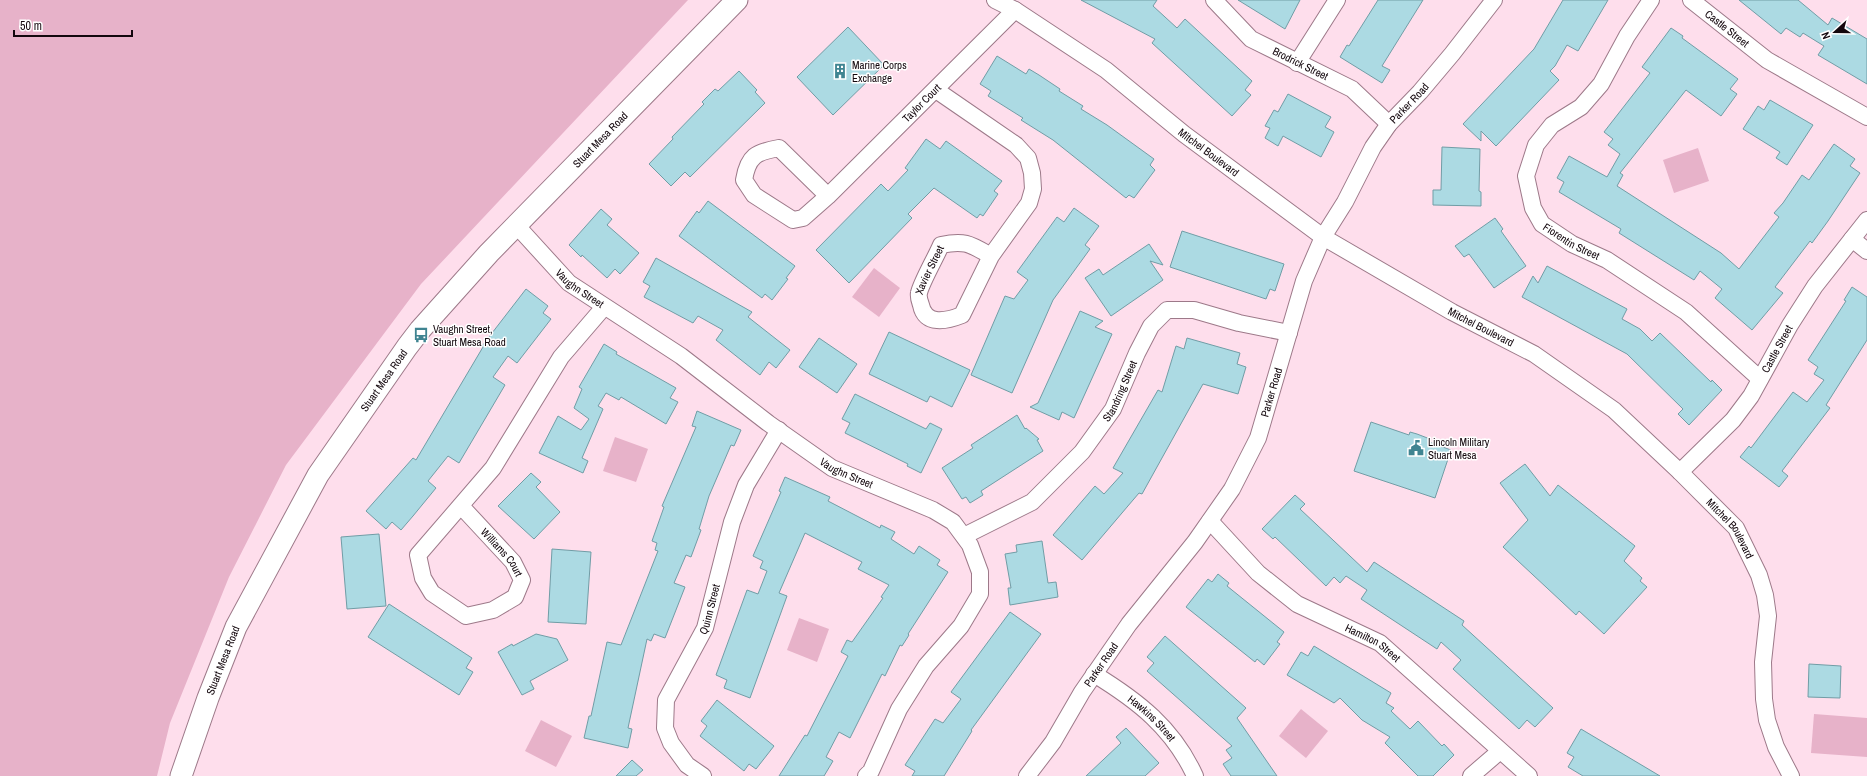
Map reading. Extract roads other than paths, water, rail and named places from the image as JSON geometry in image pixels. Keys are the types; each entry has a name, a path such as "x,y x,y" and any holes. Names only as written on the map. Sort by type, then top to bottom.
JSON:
{"main road":[{"name":"Stuart Mesa Road","path":"181,776 208,698 236,627 318,475 420,330 489,253 738,0"}],"street":[{"name":"Mitchel Boulevard","path":"995,0 1015,10 1106,70 1184,134 1323,237 1452,312 1534,354 1614,410 1680,472 1736,528 1759,575 1765,596 1768,616 1763,662 1767,720 1776,747 1791,776"},
{"name":"Brodrick Street","path":"1214,0 1251,39 1352,89 1389,124"},
{"path":"1297,63 1337,0"},
{"name":"Parker Road","path":"1028,776 1053,742 1094,674 1129,624 1210,521 1232,489 1258,438 1304,281 1323,237 1345,202 1373,147 1389,124 1420,92 1494,0"},
{"name":"Fiorentin Street","path":"1651,0 1627,36 1601,84 1581,107 1552,124 1536,145 1526,176 1533,208 1542,224 1572,244 1607,260 1686,312 1760,379"},
{"name":"Castle Street","path":"1691,0 1767,60 1867,117"},
{"name":"Taylor Court","path":"828,196 779,148 762,151 751,158 746,168 744,180 754,195 793,220 802,218 828,196 1015,10"},
{"name":"Xavier Street","path":"936,90 1016,145 1028,158 1032,173 1033,189 1029,203 991,256 962,315 952,319 939,321 930,319 922,309 918,294 941,245 958,242 976,247 991,256"},
{"name":"Castle Street","path":"1680,472 1733,420 1751,396 1790,325 1815,286 1867,220"},
{"name":"Vaughn Street","path":"517,226 569,283 681,356 778,430 832,468 933,510 953,522 970,545 980,572 980,594 961,626 926,666 899,710 871,770 866,776"},
{"path":"1852,239 1867,251"},
{"name":"Williams Court","path":"460,506 513,562 522,580 515,597 493,610 466,616 432,593 422,578 418,555 460,506 493,468 561,357 604,307"},
{"name":"Standring Street","path":"964,536 1032,502 1082,452 1113,409 1137,353 1152,326 1168,310 1194,310 1239,323 1289,333"},
{"name":"Quinn Street","path":"703,776 687,765 671,743 665,728 666,700 705,628 732,522 746,485 778,430"},
{"name":"Hamilton Street","path":"1210,521 1258,573 1291,600 1380,643 1529,776"},
{"name":"Hawkins Street","path":"1094,674 1126,693 1165,728 1190,765 1195,776"},
{"path":"1471,776 1500,751"}],"place":[{"name":"Marine Corps Exchange","path":"840,71"},
{"name":"Vaughn Street, Stuart Mesa Road","path":"421,335"},
{"name":"Lincoln Military Stuart Mesa","path":"1416,448"}]}
